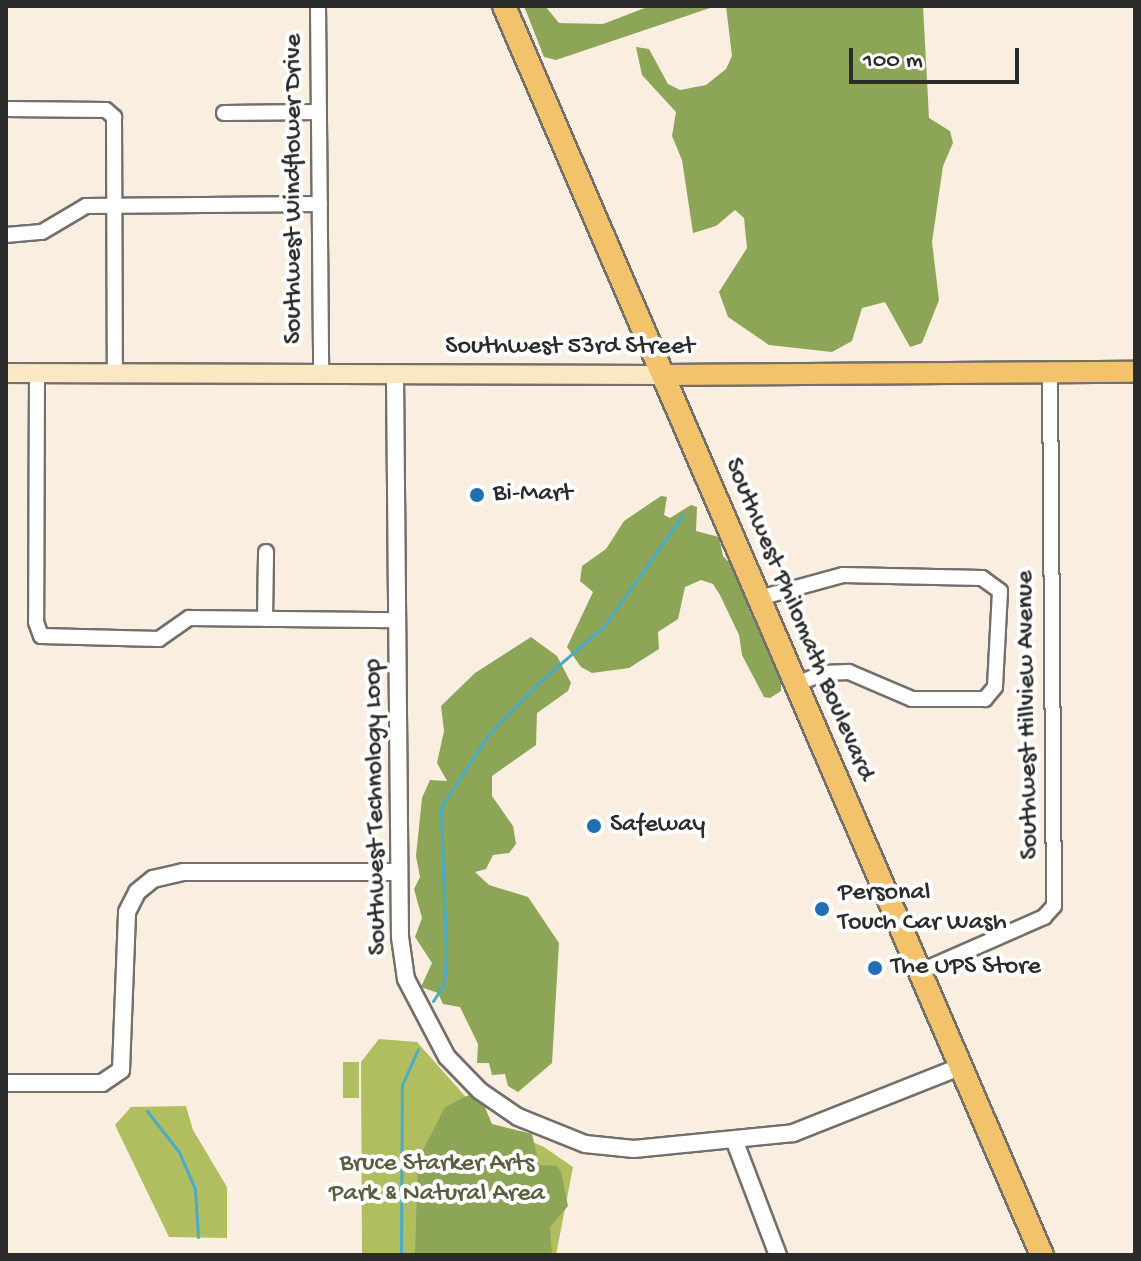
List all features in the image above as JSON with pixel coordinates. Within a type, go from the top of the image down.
[{"type":"highway","name":"Southwest Philomath Boulevard","points":[[504,6],[1042,1255]]},
{"type":"main road","name":"Southwest 53rd Street","points":[[6,373],[663,375],[1135,372]]},
{"type":"street","name":"Southwest Windflower Drive","points":[[318,6],[321,373]]},
{"type":"street","points":[[6,109],[112,113],[115,373]]},
{"type":"street","points":[[224,113],[319,112]]},
{"type":"street","points":[[6,235],[42,232],[86,206],[320,204]]},
{"type":"street","name":"Southwest Hillview Avenue","points":[[919,972],[1044,917],[1054,906],[1050,372]]},
{"type":"street","points":[[37,373],[36,622],[41,636],[159,639],[189,618],[397,620]]},
{"type":"street","name":"Southwest Technology Loop","points":[[395,375],[399,872],[406,979],[447,1057],[480,1091],[518,1117],[585,1144],[634,1149],[735,1142],[823,1124],[960,1067]]},
{"type":"street","points":[[265,619],[266,552]]},
{"type":"street","points":[[759,598],[843,575],[982,578],[1000,591],[995,687],[985,699],[912,699],[849,672],[823,673],[795,685]]},
{"type":"street","points":[[6,1083],[102,1083],[121,1070],[127,912],[137,892],[153,879],[183,872],[399,872]]},
{"type":"street","points":[[735,1142],[778,1255]]},
{"type":"green space","points":[[524,6],[545,6],[559,23],[603,24],[650,6],[716,6],[556,60],[544,57]]},
{"type":"green space","points":[[726,6],[923,6],[929,118],[950,131],[953,143],[943,166],[932,242],[939,300],[922,343],[910,347],[885,302],[862,308],[852,341],[832,352],[769,345],[728,317],[719,292],[747,248],[744,218],[735,210],[716,226],[693,233],[682,160],[672,136],[676,112],[642,75],[636,47],[649,49],[668,84],[680,90],[706,85],[726,69],[732,56]]},
{"type":"green space","points":[[661,496],[667,497],[664,515],[670,518],[691,505],[697,507],[696,531],[719,537],[723,556],[739,573],[750,613],[761,621],[762,639],[781,679],[781,691],[770,698],[764,697],[742,655],[739,635],[720,595],[713,584],[701,580],[685,587],[678,619],[658,632],[659,649],[629,668],[592,673],[581,667],[567,647],[593,592],[580,581],[582,566],[606,549],[624,521]]},
{"type":"green space","points":[[531,637],[557,656],[571,683],[568,691],[537,713],[536,745],[492,776],[492,796],[513,826],[516,844],[509,853],[493,855],[486,869],[475,872],[489,885],[528,897],[559,943],[552,1063],[518,1092],[508,1086],[505,1074],[492,1075],[489,1063],[477,1063],[478,1044],[460,1007],[443,1004],[438,993],[421,987],[432,963],[415,937],[422,918],[414,889],[420,877],[416,856],[422,798],[430,780],[447,781],[437,763],[444,731],[441,706],[475,673]]},
{"type":"green space","name":"Bruce Starker Arts Park & Natural Area","points":[[379,1039],[417,1042],[488,1122],[544,1147],[573,1167],[556,1255],[362,1255],[361,1062]]},
{"type":"green space","points":[[343,1062],[359,1062],[359,1098],[343,1098]]},
{"type":"green space","points":[[469,1095],[484,1105],[492,1124],[532,1134],[539,1165],[557,1166],[561,1172],[568,1206],[550,1227],[552,1255],[415,1255],[418,1160],[445,1107]]},
{"type":"green space","points":[[186,1106],[193,1130],[227,1187],[227,1238],[169,1237],[115,1125],[131,1107]]},
{"type":"waterway","points":[[433,1001],[444,984],[446,953],[441,807],[488,735],[537,684],[605,625],[683,515]]},
{"type":"waterway","points":[[401,1255],[402,1085],[418,1049]]},
{"type":"waterway","points":[[147,1111],[179,1152],[195,1189],[198,1237]]},
{"type":"place","name":"Bi-Mart","points":[[477,495]]},
{"type":"place","name":"Safeway","points":[[594,826]]},
{"type":"place","name":"Personal Touch Car Wash","points":[[822,909]]},
{"type":"place","name":"The UPS Store","points":[[875,968]]}]
